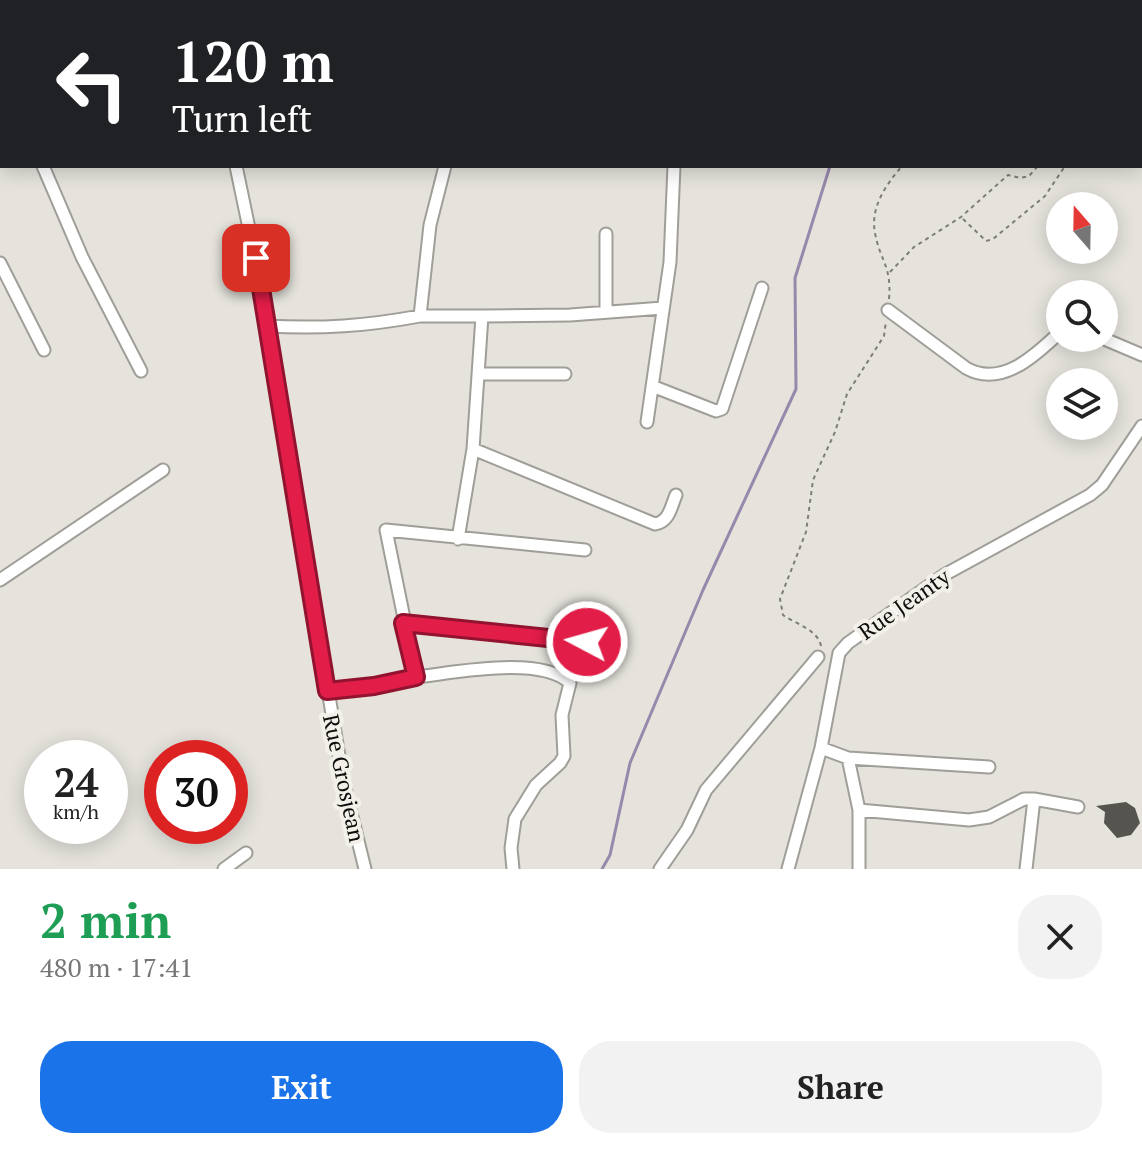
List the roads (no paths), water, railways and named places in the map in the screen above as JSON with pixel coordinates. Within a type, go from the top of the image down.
[{"type":"street","points":[[44,168],[82,257],[141,371]]},
{"type":"street","name":"Rue Grosjean","points":[[236,168],[259,276],[343,780],[365,869]]},
{"type":"street","points":[[420,316],[430,225],[444,168]]},
{"type":"street","points":[[647,422],[670,262],[674,168]]},
{"type":"street","points":[[606,234],[606,312]]},
{"type":"street","points":[[0,263],[44,350]]},
{"type":"street","points":[[652,386],[716,411],[722,409],[762,288]]},
{"type":"street","points":[[266,326],[320,329],[379,324],[420,316],[663,308]]},
{"type":"street","points":[[888,310],[966,368],[987,377],[1034,356],[1046,345]]},
{"type":"street","points":[[458,539],[473,449],[482,316]]},
{"type":"street","points":[[1118,345],[1142,355]]},
{"type":"street","points":[[480,374],[565,374]]},
{"type":"street","name":"Rue Jeanty","points":[[788,869],[821,748],[836,661],[848,643],[944,575],[1090,495],[1102,485],[1142,426]]},
{"type":"street","points":[[473,449],[655,524],[668,517],[676,495]]},
{"type":"street","points":[[0,580],[163,470]]},
{"type":"street","points":[[416,677],[386,530],[585,550]]},
{"type":"street","points":[[403,623],[587,642]]},
{"type":"street","points":[[660,869],[687,830],[706,790],[818,657]]},
{"type":"street","points":[[327,691],[416,677],[520,666],[569,681],[562,715],[564,756],[536,785],[515,819],[511,848],[513,869]]},
{"type":"street","points":[[821,748],[848,758],[989,767]]},
{"type":"street","points":[[848,758],[859,810],[859,869]]},
{"type":"street","points":[[859,810],[969,820],[989,817],[1018,802],[1034,799],[1078,807]]},
{"type":"street","points":[[1026,869],[1034,799]]},
{"type":"street","points":[[224,869],[246,853]]},
{"type":"waterway","points":[[602,869],[610,855],[630,763],[703,590],[796,389],[795,278],[829,168]]}]
